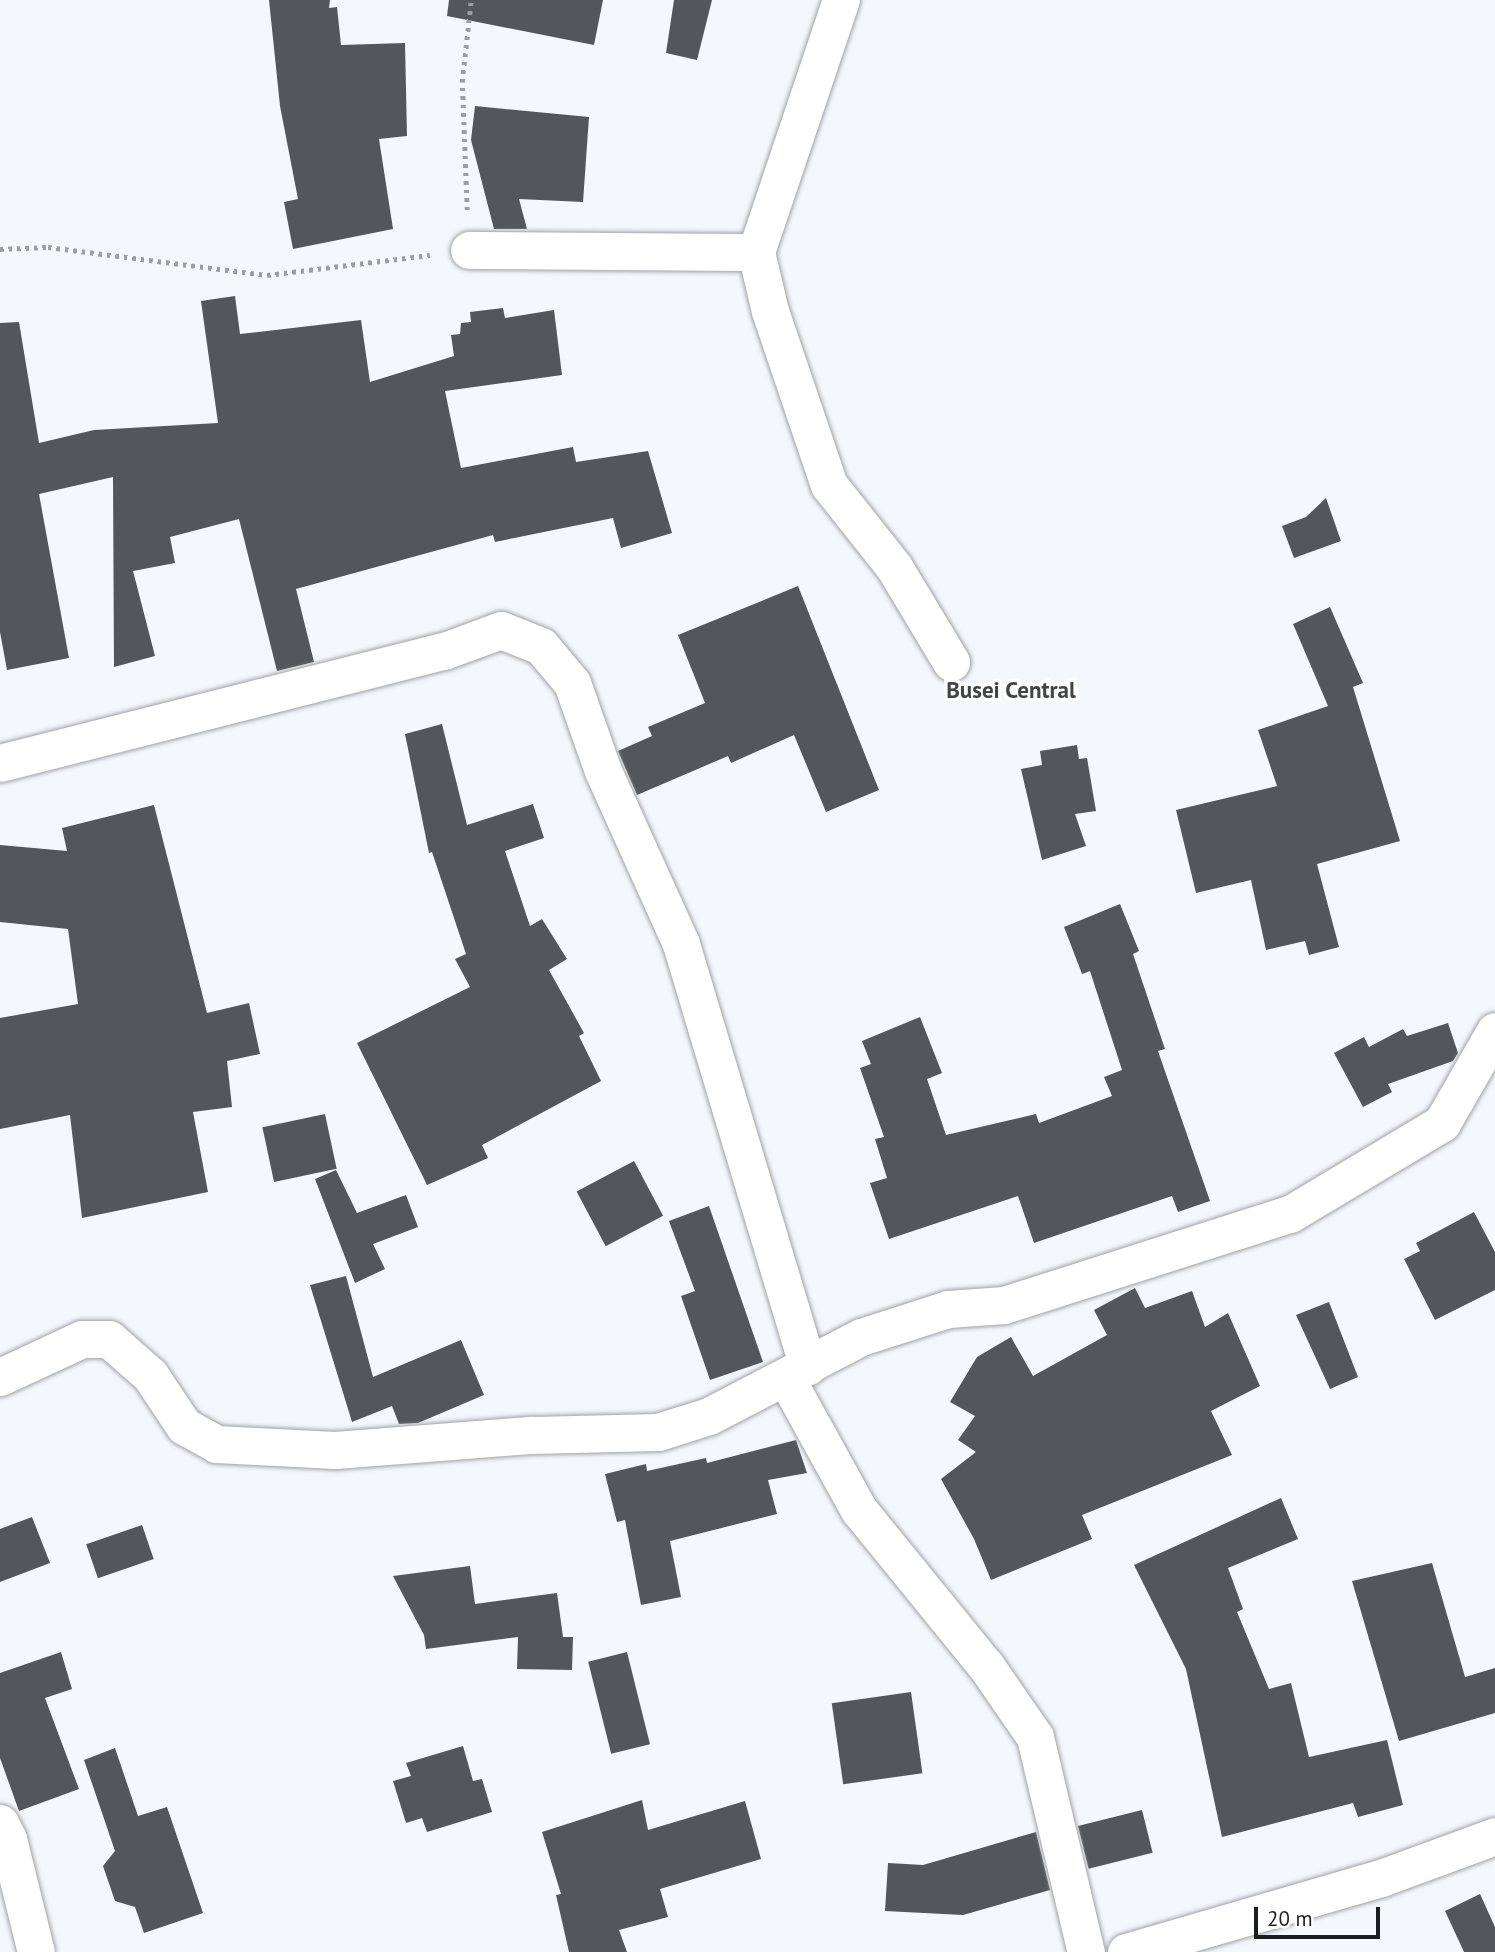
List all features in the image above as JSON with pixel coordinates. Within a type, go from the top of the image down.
[{"type":"street","points":[[841,0],[757,252],[770,311],[829,485],[894,567],[951,662]]},
{"type":"street","points":[[469,250],[757,252]]},
{"type":"street","points":[[0,762],[444,651],[501,630],[541,646],[572,684],[603,771],[681,944],[797,1372],[859,1510],[986,1666],[1035,1737],[1086,1952]]},
{"type":"street","points":[[0,1377],[82,1339],[109,1339],[149,1375],[184,1426],[216,1444],[335,1450],[532,1436],[658,1432],[709,1416],[861,1337],[948,1309],[1004,1305],[1290,1214],[1442,1124],[1495,1031]]},
{"type":"street","points":[[0,1823],[8,1839],[36,1952]]},
{"type":"street","points":[[1126,1952],[1381,1878],[1495,1836]]},
{"type":"path","points":[[0,249],[48,247],[267,275],[469,250],[462,82],[471,0]]},
{"type":"building","points":[[269,0],[330,0],[329,8],[337,7],[341,45],[405,43],[407,136],[379,139],[393,229],[293,249],[284,202],[298,199],[280,106]]},
{"type":"building","points":[[449,0],[603,0],[594,45],[447,16]]},
{"type":"building","points":[[674,0],[712,0],[697,60],[666,53]]},
{"type":"building","points":[[475,106],[589,117],[583,202],[519,199],[527,229],[494,229],[471,140]]},
{"type":"building","points":[[235,296],[240,334],[361,320],[370,382],[454,356],[451,335],[460,334],[461,323],[471,322],[470,312],[503,308],[505,318],[554,310],[562,375],[445,391],[461,468],[573,447],[576,462],[648,451],[672,533],[621,548],[613,518],[495,542],[493,535],[296,589],[314,662],[277,671],[239,519],[170,537],[175,563],[133,571],[155,656],[114,667],[113,477],[39,494],[69,658],[7,670],[0,632],[0,323],[19,322],[39,443],[94,430],[218,423],[201,301]]},
{"type":"building","points":[[1326,498],[1341,541],[1294,558],[1282,526],[1306,517]]},
{"type":"building","points":[[798,586],[879,790],[826,812],[794,735],[731,763],[728,756],[637,795],[618,751],[652,736],[648,727],[705,703],[678,635]]},
{"type":"building","points":[[1330,607],[1363,683],[1353,687],[1400,841],[1317,864],[1339,947],[1309,955],[1305,941],[1266,950],[1251,880],[1196,893],[1176,810],[1277,786],[1258,730],[1328,706],[1293,624]]},
{"type":"building","points":[[442,724],[467,825],[533,804],[544,838],[505,851],[530,926],[542,919],[567,959],[549,970],[584,1033],[579,1036],[601,1081],[482,1145],[488,1158],[427,1185],[357,1043],[470,987],[455,959],[466,954],[432,852],[429,853],[405,734]]},
{"type":"building","points":[[1077,745],[1079,759],[1087,758],[1096,811],[1075,814],[1086,846],[1042,860],[1021,769],[1042,765],[1040,751]]},
{"type":"building","points":[[154,805],[207,1013],[249,1003],[260,1054],[227,1061],[232,1107],[193,1112],[208,1192],[82,1218],[70,1115],[0,1129],[0,1018],[78,1004],[68,929],[0,922],[0,845],[67,851],[62,828]]},
{"type":"building","points":[[1120,904],[1139,951],[1133,954],[1165,1049],[1158,1051],[1210,1201],[1178,1212],[1172,1196],[1034,1243],[1018,1196],[889,1239],[870,1183],[887,1178],[875,1139],[884,1137],[860,1068],[871,1064],[862,1041],[920,1017],[942,1073],[927,1079],[946,1135],[1036,1114],[1039,1123],[1112,1096],[1104,1077],[1122,1070],[1090,971],[1082,974],[1064,927]]},
{"type":"building","points":[[1448,1023],[1458,1053],[1453,1061],[1388,1084],[1392,1092],[1363,1107],[1334,1053],[1364,1037],[1369,1047],[1403,1029],[1407,1036]]},
{"type":"building","points":[[325,1114],[337,1169],[274,1182],[262,1127]]},
{"type":"building","points":[[634,1161],[663,1216],[606,1246],[577,1192]]},
{"type":"building","points":[[336,1170],[357,1213],[406,1195],[418,1227],[373,1244],[385,1269],[355,1283],[315,1179]]},
{"type":"building","points":[[709,1206],[763,1362],[710,1380],[681,1296],[695,1291],[669,1221]]},
{"type":"building","points":[[1474,1212],[1495,1252],[1495,1290],[1435,1320],[1404,1259],[1420,1251],[1416,1243]]},
{"type":"building","points":[[346,1276],[373,1377],[461,1340],[484,1395],[418,1423],[399,1424],[392,1406],[352,1422],[310,1285]]},
{"type":"building","points":[[1135,1288],[1145,1308],[1192,1291],[1205,1327],[1228,1313],[1260,1386],[1211,1411],[1232,1455],[1082,1515],[1092,1539],[991,1580],[974,1539],[941,1479],[976,1452],[958,1440],[975,1416],[950,1402],[977,1357],[1011,1337],[1033,1376],[1107,1335],[1094,1310]]},
{"type":"building","points":[[1329,1302],[1358,1377],[1330,1389],[1296,1315]]},
{"type":"building","points":[[796,1440],[807,1473],[768,1480],[777,1514],[670,1541],[681,1597],[641,1605],[625,1520],[617,1522],[605,1474],[646,1464],[647,1471],[706,1458],[707,1463]]},
{"type":"building","points":[[1281,1498],[1298,1539],[1228,1568],[1243,1609],[1237,1612],[1269,1689],[1291,1683],[1309,1757],[1387,1740],[1403,1805],[1358,1817],[1353,1803],[1222,1837],[1186,1669],[1134,1565]]},
{"type":"building","points":[[32,1517],[50,1563],[0,1582],[0,1529]]},
{"type":"building","points":[[142,1525],[154,1559],[98,1578],[86,1544]]},
{"type":"building","points":[[1432,1563],[1465,1677],[1495,1668],[1495,1713],[1399,1741],[1352,1581]]},
{"type":"building","points":[[470,1566],[475,1604],[557,1593],[563,1637],[573,1637],[572,1670],[517,1669],[518,1637],[426,1649],[424,1635],[393,1576]]},
{"type":"building","points":[[61,1652],[72,1689],[45,1698],[79,1789],[19,1811],[0,1758],[0,1673]]},
{"type":"building","points":[[627,1652],[650,1744],[611,1754],[588,1662]]},
{"type":"building","points":[[911,1692],[922,1773],[843,1784],[832,1703]]},
{"type":"building","points":[[463,1746],[473,1781],[482,1779],[492,1812],[427,1832],[422,1818],[406,1823],[393,1781],[411,1776],[406,1763]]},
{"type":"building","points":[[115,1748],[138,1816],[167,1807],[203,1913],[144,1933],[135,1907],[115,1901],[103,1866],[115,1851],[84,1760]]},
{"type":"building","points":[[642,1800],[648,1830],[745,1801],[761,1859],[660,1889],[668,1917],[619,1930],[627,1952],[569,1952],[556,1895],[561,1894],[542,1832]]},
{"type":"building","points":[[1142,1810],[1153,1853],[1089,1869],[1078,1826]]},
{"type":"building","points":[[1036,1832],[1050,1890],[963,1915],[885,1911],[888,1863],[923,1865]]},
{"type":"building","points":[[1480,1894],[1495,1927],[1495,1952],[1464,1952],[1445,1911]]},
{"type":"district","name":"Busei Central","points":[[1011,690]]}]
